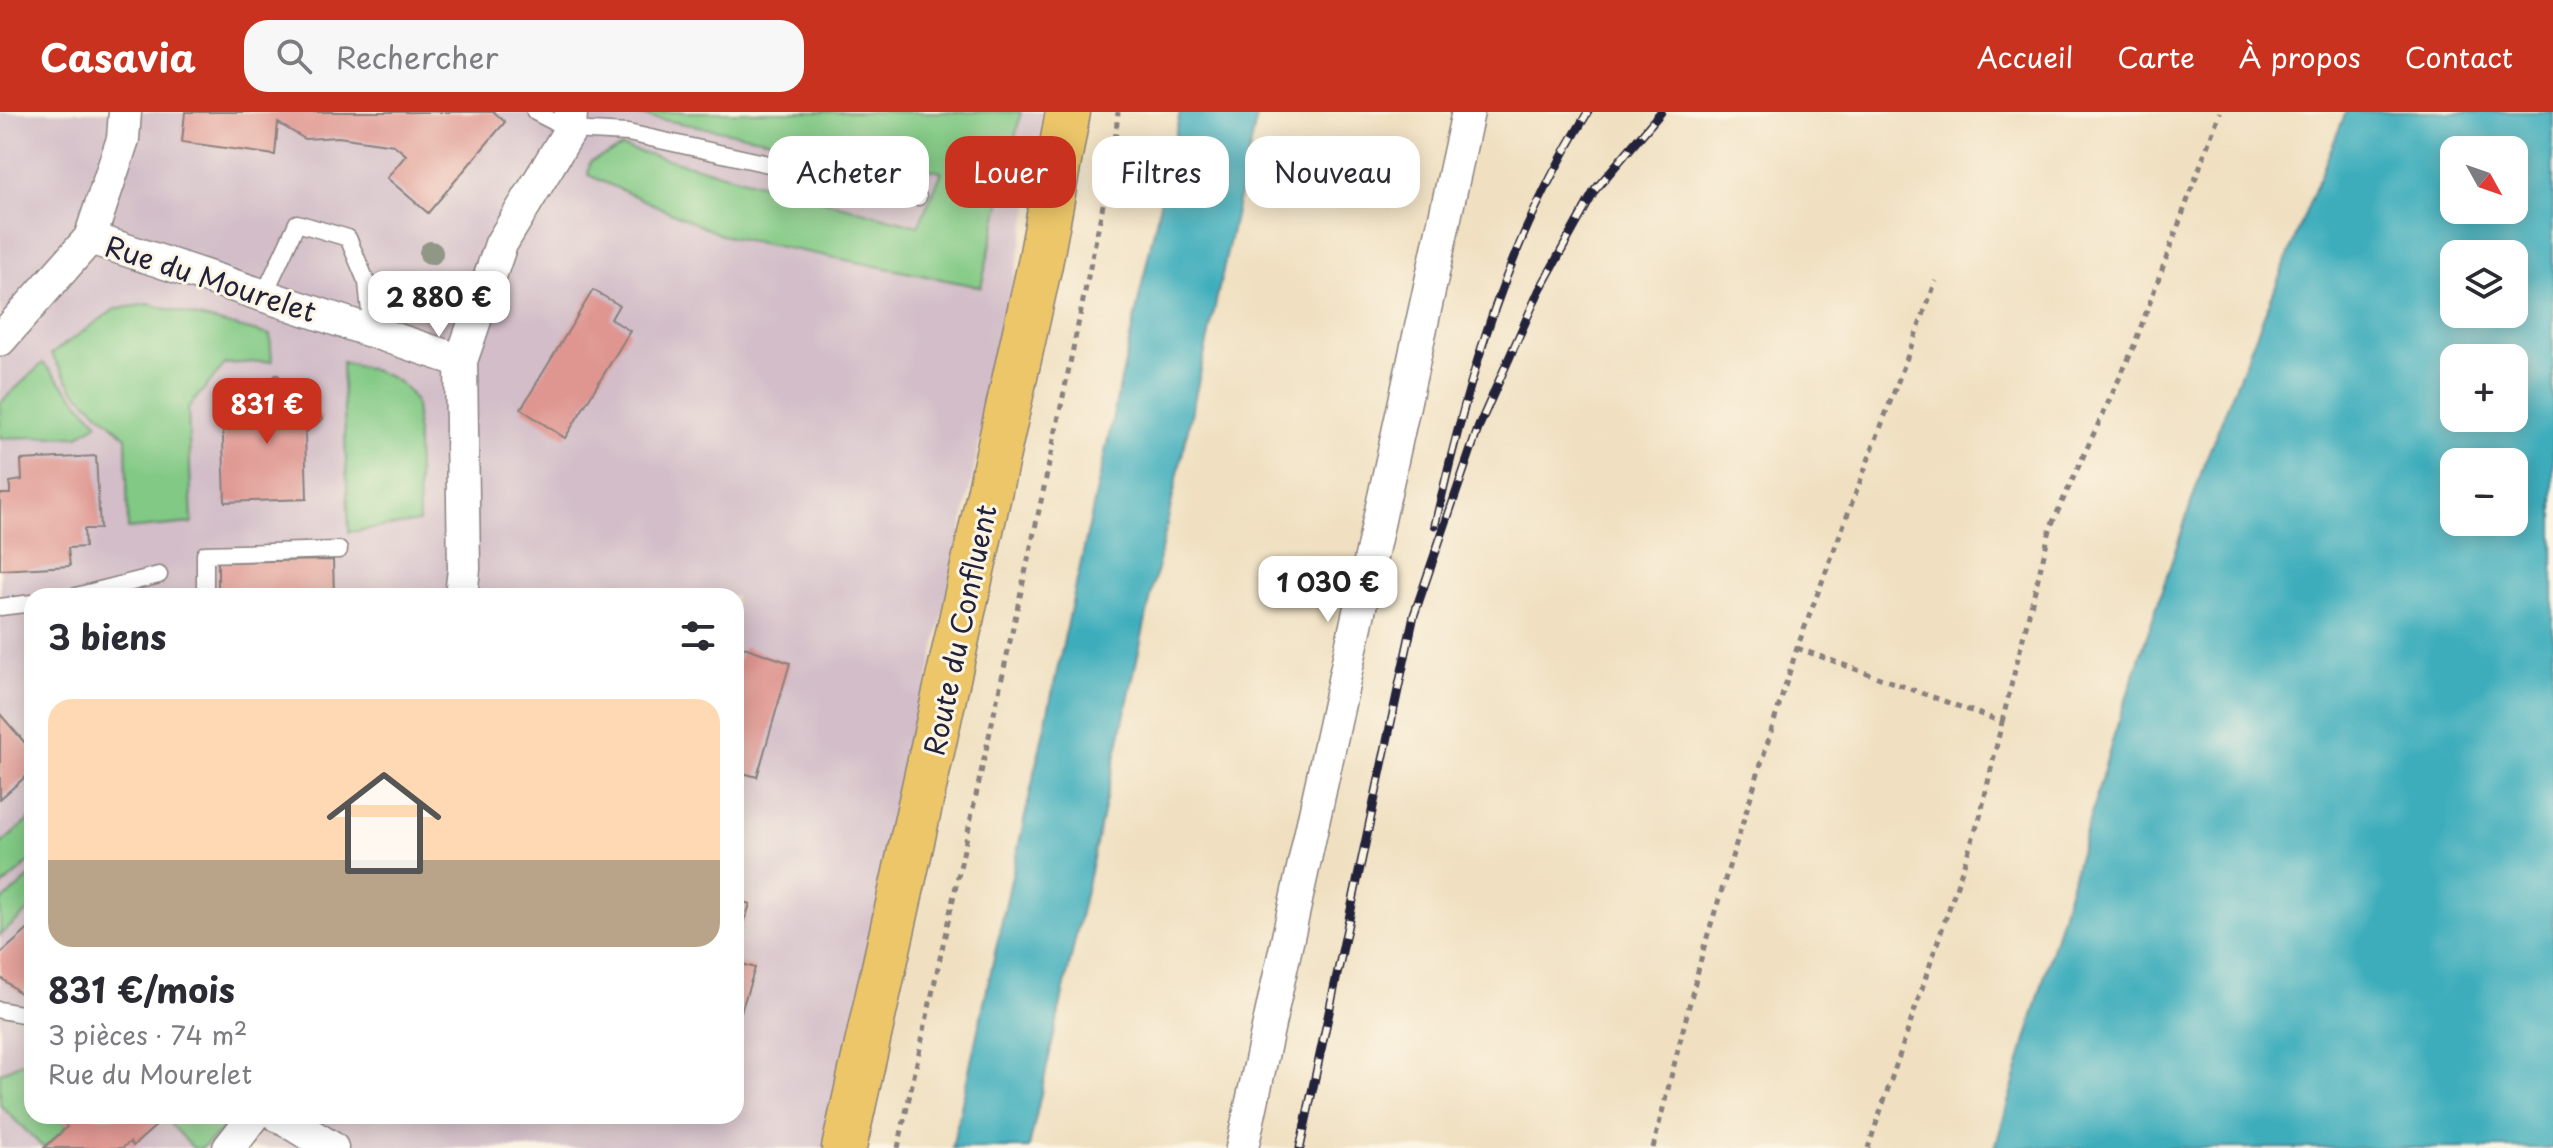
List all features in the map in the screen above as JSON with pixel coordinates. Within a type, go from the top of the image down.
[{"type":"main road","name":"Route du Confluent","points":[[844,1148],[1040,264],[1068,112]]},
{"type":"street","points":[[90,238],[123,139],[125,112]]},
{"type":"street","points":[[1242,1148],[1468,112]]},
{"type":"street","points":[[462,588],[461,361],[501,244],[571,121]]},
{"type":"street","name":"Rue du Mourelet","points":[[0,340],[90,238],[461,361]]},
{"type":"street","points":[[229,1148],[248,1124]]},
{"type":"street","points":[[292,1124],[332,1148]]},
{"type":"lane","points":[[535,112],[768,164]]},
{"type":"lane","points":[[264,295],[297,223],[348,238],[367,283],[372,331]]},
{"type":"lane","points":[[205,588],[205,554],[339,550]]},
{"type":"lane","points":[[108,588],[159,575]]},
{"type":"lane","points":[[0,607],[24,604]]},
{"type":"lane","points":[[0,1010],[24,1014]]},
{"type":"path","points":[[898,1148],[1045,483],[1114,152],[1118,112]]},
{"type":"path","points":[[1868,1148],[1980,817],[2051,526],[2132,351],[2220,112]]},
{"type":"path","points":[[1653,1148],[1704,947],[1797,648],[1936,281]]},
{"type":"path","points":[[1797,648],[2002,722]]},
{"type":"shaded area","points":[[0,112],[1043,112],[1041,136],[945,136],[945,208],[1029,208],[825,1148],[0,1148]]},
{"type":"green space","points":[[621,112],[1021,112],[1016,136],[945,136],[945,208],[999,208],[981,287],[721,235],[588,175],[590,162],[622,147],[768,186],[768,208],[851,208],[918,226],[926,208],[929,208],[942,172],[929,170],[929,136],[768,136],[768,139]]},
{"type":"green space","points":[[148,304],[270,335],[272,361],[225,364],[188,408],[192,523],[128,529],[126,437],[73,389],[51,354],[115,309]]},
{"type":"green space","points":[[342,362],[395,380],[416,404],[419,522],[349,532]]},
{"type":"green space","points":[[43,363],[98,423],[78,436],[0,438],[0,403]]},
{"type":"green space","points":[[24,824],[24,867],[0,888],[0,845]]},
{"type":"green space","points":[[24,882],[24,915],[0,935],[0,903]]},
{"type":"green space","points":[[24,1062],[24,1124],[64,1124],[67,1127],[44,1148],[0,1105],[0,1073]]},
{"type":"green space","points":[[171,1124],[228,1124],[202,1148],[193,1148]]},
{"type":"water","points":[[1180,112],[1258,112],[1253,136],[1245,136],[1245,171],[1029,1148],[952,1148],[1159,208],[1229,208],[1229,136],[1175,136]]},
{"type":"water","points":[[2346,112],[2553,112],[2553,1148],[1995,1148],[2112,741],[2204,464]]},
{"type":"building","points":[[185,112],[494,112],[505,122],[428,213],[387,178],[406,155],[394,145],[338,137],[305,139],[278,123],[275,155],[182,142]]},
{"type":"building","points":[[593,290],[619,305],[611,319],[630,331],[565,438],[521,409]]},
{"type":"building","points":[[277,374],[323,419],[305,433],[307,499],[225,502],[222,409],[242,408]]},
{"type":"building","points":[[96,456],[100,529],[84,529],[85,547],[68,548],[70,566],[0,570],[0,494],[10,494],[10,482],[22,480],[21,460]]},
{"type":"building","points":[[333,560],[334,588],[218,588],[218,562]]},
{"type":"building","points":[[744,647],[790,663],[757,777],[744,773]]},
{"type":"building","points":[[0,714],[24,742],[24,778],[0,799]]},
{"type":"building","points":[[744,902],[750,904],[744,923]]},
{"type":"building","points":[[24,933],[24,991],[21,994],[0,977],[0,954]]},
{"type":"building","points":[[744,965],[755,968],[744,1002]]},
{"type":"building","points":[[64,1124],[158,1124],[133,1146],[130,1142],[122,1148],[44,1148],[67,1127]]},
{"type":"railway","points":[[1435,525],[1462,416],[1494,312],[1534,211],[1588,112]]},
{"type":"railway","points":[[1300,1148],[1414,615],[1479,426],[1539,291],[1595,190],[1661,112]]}]
